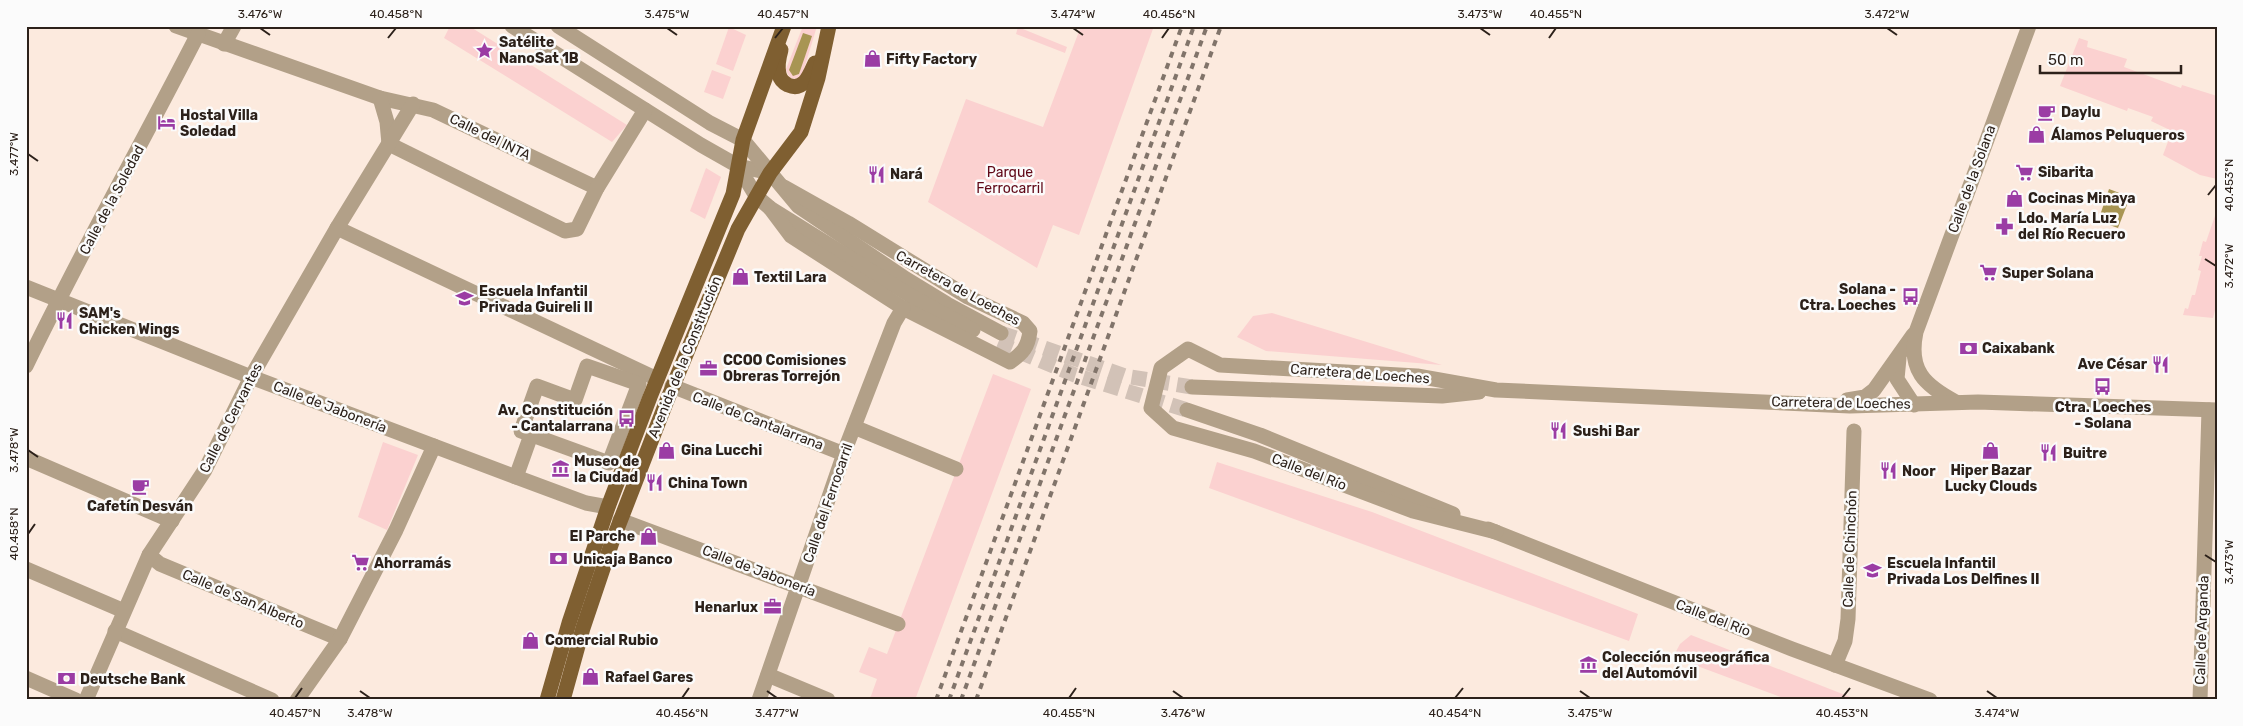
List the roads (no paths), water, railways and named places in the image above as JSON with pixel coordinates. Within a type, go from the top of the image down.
[{"type":"main road","name":"Avenida de la Constitución","points":[[547,700],[569,623],[608,507],[657,379],[733,194],[743,140],[784,26]]},
{"type":"main road","points":[[784,26],[779,74],[782,81],[796,87],[803,84],[809,76],[829,30]]},
{"type":"main road","name":"Avenida de la Constitución","points":[[563,700],[583,628],[620,520],[672,386],[738,228],[770,173],[801,132],[818,78],[829,30]]},
{"type":"street","name":"Calle del INTA","points":[[176,26],[380,98],[433,110],[597,188]]},
{"type":"street","points":[[224,44],[234,26]]},
{"type":"street","points":[[558,26],[710,123],[743,140]]},
{"type":"street","name":"Calle de la Solana","points":[[1916,332],[2029,26]]},
{"type":"street","points":[[521,29],[645,110],[738,166],[770,173]]},
{"type":"street","name":"Calle de la Soledad","points":[[26,366],[198,34]]},
{"type":"street","points":[[380,98],[387,122],[389,144],[565,231],[577,229],[597,188],[645,110]]},
{"type":"street","name":"Calle de Cervantes","points":[[86,700],[149,555],[206,470],[251,377],[337,228],[413,104]]},
{"type":"street","name":"Carretera de Loeches","points":[[738,166],[756,196],[770,208],[911,296],[999,338],[906,279],[798,206],[743,140]]},
{"type":"street","name":"Carretera de Loeches","points":[[770,208],[791,236],[902,308],[1010,362],[1022,354],[1028,346],[1030,331],[1023,323],[968,297],[848,223],[784,187]]},
{"type":"street","name":"Carretera de Loeches","points":[[733,194],[756,196],[798,206]]},
{"type":"street","points":[[337,228],[657,379]]},
{"type":"street","name":"Calle de Jabonería","points":[[26,287],[251,377],[516,478],[586,503],[608,507]]},
{"type":"street","name":"Calle del Ferrocarril","points":[[760,700],[844,454],[894,323],[902,308]]},
{"type":"street","points":[[1819,403],[1865,397],[1874,390],[1916,332]]},
{"type":"street","points":[[1916,332],[1912,348],[1918,372],[1925,382],[1956,402]]},
{"type":"street","name":"Carretera de Loeches","points":[[1156,385],[1161,368],[1188,349],[1220,365],[1417,376],[1496,390],[1875,406],[1956,402],[2213,410]]},
{"type":"street","points":[[1899,357],[1897,380],[1914,404]]},
{"type":"street","points":[[587,366],[639,384],[609,463],[531,434],[521,431],[537,386],[575,400],[587,366]]},
{"type":"street","name":"Calle del Río","points":[[1156,385],[1151,408],[1173,428],[1254,451],[1413,511],[1496,532]]},
{"type":"street","name":"Calle de Cantalarrana","points":[[672,386],[844,454]]},
{"type":"street","name":"Carretera de Loeches","points":[[1192,388],[1442,396],[1496,390]]},
{"type":"street","name":"Calle del Río","points":[[1187,410],[1260,436],[1496,532],[1835,665],[1930,700]]},
{"type":"street","name":"Calle de Arganda","points":[[2200,700],[2213,410]]},
{"type":"street","points":[[854,427],[956,469]]},
{"type":"street","name":"Calle de Chinchón","points":[[1835,665],[1845,641],[1848,619],[1854,431]]},
{"type":"street","points":[[516,478],[531,434]]},
{"type":"street","points":[[297,700],[340,639],[396,530],[434,446]]},
{"type":"street","points":[[26,458],[172,521]]},
{"type":"street","name":"Calle de Jabonería","points":[[620,520],[898,624]]},
{"type":"street","name":"Calle de San Alberto","points":[[149,555],[160,564],[340,639]]},
{"type":"street","points":[[26,569],[124,611]]},
{"type":"street","points":[[115,630],[272,700]]},
{"type":"street","points":[[768,675],[828,700]]},
{"type":"street","points":[[26,678],[76,700]]},
{"type":"tunnel","points":[[1001,333],[1125,376],[1192,387]]},
{"type":"tunnel","points":[[998,343],[1075,375],[1187,410]]},
{"type":"railway","points":[[936,700],[1182,26]]},
{"type":"railway","points":[[949,700],[1194,26]]},
{"type":"railway","points":[[961,700],[1207,26]]},
{"type":"railway","points":[[976,700],[1221,26]]},
{"type":"place","name":"Satélite NanoSat 1B","points":[[485,50]]},
{"type":"place","name":"Fifty Factory","points":[[872,59]]},
{"type":"place","name":"Daylu","points":[[2047,112]]},
{"type":"place","name":"Hostal Villa Soledad","points":[[166,123]]},
{"type":"place","name":"Álamos Peluqueros","points":[[2037,135]]},
{"type":"place","name":"Sibarita","points":[[2024,172]]},
{"type":"place","name":"Nará","points":[[876,174]]},
{"type":"place","name":"Cocinas Minaya","points":[[2014,198]]},
{"type":"place","name":"Ldo. María Luz del Río Recuero","points":[[2004,226]]},
{"type":"place","name":"Super Solana","points":[[1988,273]]},
{"type":"place","name":"Textil Lara","points":[[740,277]]},
{"type":"place","name":"Solana - Ctra. Loeches","points":[[1910,297]]},
{"type":"place","name":"Escuela Infantil Privada Guireli II","points":[[465,299]]},
{"type":"place","name":"SAM's Chicken Wings","points":[[65,321]]},
{"type":"place","name":"Caixabank","points":[[1968,348]]},
{"type":"place","name":"Ave César","points":[[2161,364]]},
{"type":"place","name":"CCOO Comisiones Obreras Torrejón","points":[[709,368]]},
{"type":"place","name":"Ctra. Loeches - Solana","points":[[2103,387]]},
{"type":"place","name":"Av. Constitución - Cantalarrana","points":[[627,418]]},
{"type":"place","name":"Sushi Bar","points":[[1559,431]]},
{"type":"place","name":"Gina Lucchi","points":[[667,450]]},
{"type":"place","name":"Hiper Bazar Lucky Clouds","points":[[1991,450]]},
{"type":"place","name":"Buitre","points":[[2049,453]]},
{"type":"place","name":"Museo de la Ciudad","points":[[560,469]]},
{"type":"place","name":"Noor","points":[[1888,471]]},
{"type":"place","name":"China Town","points":[[654,483]]},
{"type":"place","name":"Cafetín Desván","points":[[140,486]]},
{"type":"place","name":"El Parche","points":[[649,536]]},
{"type":"place","name":"Unicaja Banco","points":[[559,559]]},
{"type":"place","name":"Ahorramás","points":[[360,563]]},
{"type":"place","name":"Escuela Infantil Privada Los Delfines II","points":[[1873,571]]},
{"type":"place","name":"Henarlux","points":[[772,607]]},
{"type":"place","name":"Comercial Rubio","points":[[531,640]]},
{"type":"place","name":"Colección museográfica del Automóvil","points":[[1588,665]]},
{"type":"place","name":"Rafael Gares","points":[[591,677]]},
{"type":"place","name":"Deutsche Bank","points":[[66,679]]},
{"type":"park label","name":"Parque Ferrocarril","points":[[1010,180]]}]
